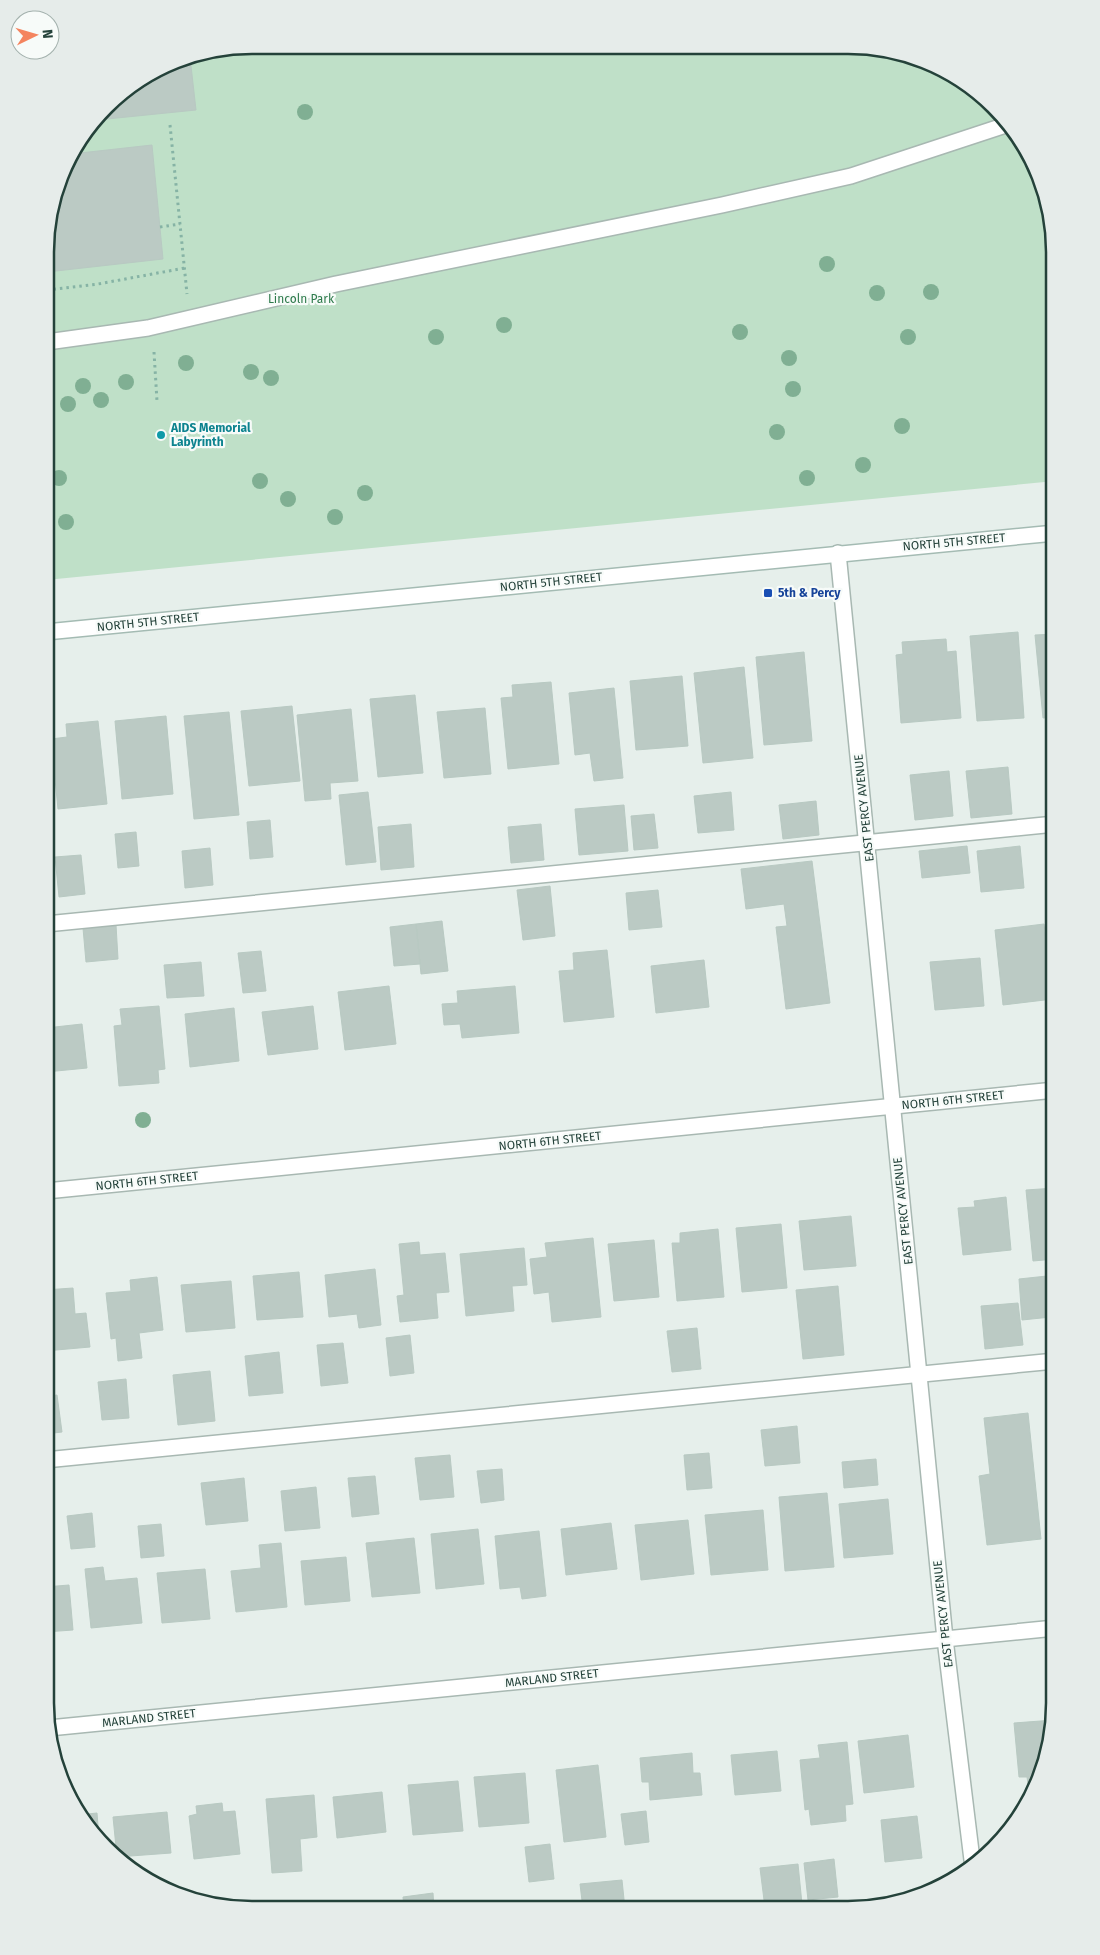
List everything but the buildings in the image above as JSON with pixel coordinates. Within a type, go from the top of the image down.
[{"type":"street","points":[[54,341],[148,328],[336,284],[852,176],[1001,127]]},
{"type":"street","name":"NORTH 5TH STREET","points":[[54,631],[1046,534]]},
{"type":"street","name":"EAST PERCY AVENUE","points":[[838,553],[945,1639],[972,1858]]},
{"type":"street","points":[[54,923],[1046,825]]},
{"type":"street","name":"NORTH 6TH STREET","points":[[54,1190],[1046,1091]]},
{"type":"street","points":[[54,1459],[1046,1362]]},
{"type":"street","name":"MARLAND STREET","points":[[55,1727],[1046,1629]]},
{"type":"path","points":[[170,125],[188,297]]},
{"type":"path","points":[[160,227],[180,224]]},
{"type":"path","points":[[54,289],[98,284],[185,268]]},
{"type":"path","points":[[153,345],[157,401]]},
{"type":"green space","name":"Lincoln Park","points":[[861,54],[874,55],[912,64],[936,74],[958,87],[979,103],[997,121],[1020,153],[1036,188],[1045,226],[1046,239],[1046,482],[54,579],[54,239],[55,226],[64,188],[74,164],[87,142],[103,121],[121,103],[142,87],[164,74],[188,64],[226,55]]},
{"type":"place","name":"AIDS Memorial Labyrinth","points":[[161,435]]},
{"type":"place","name":"5th & Percy","points":[[768,593]]}]
